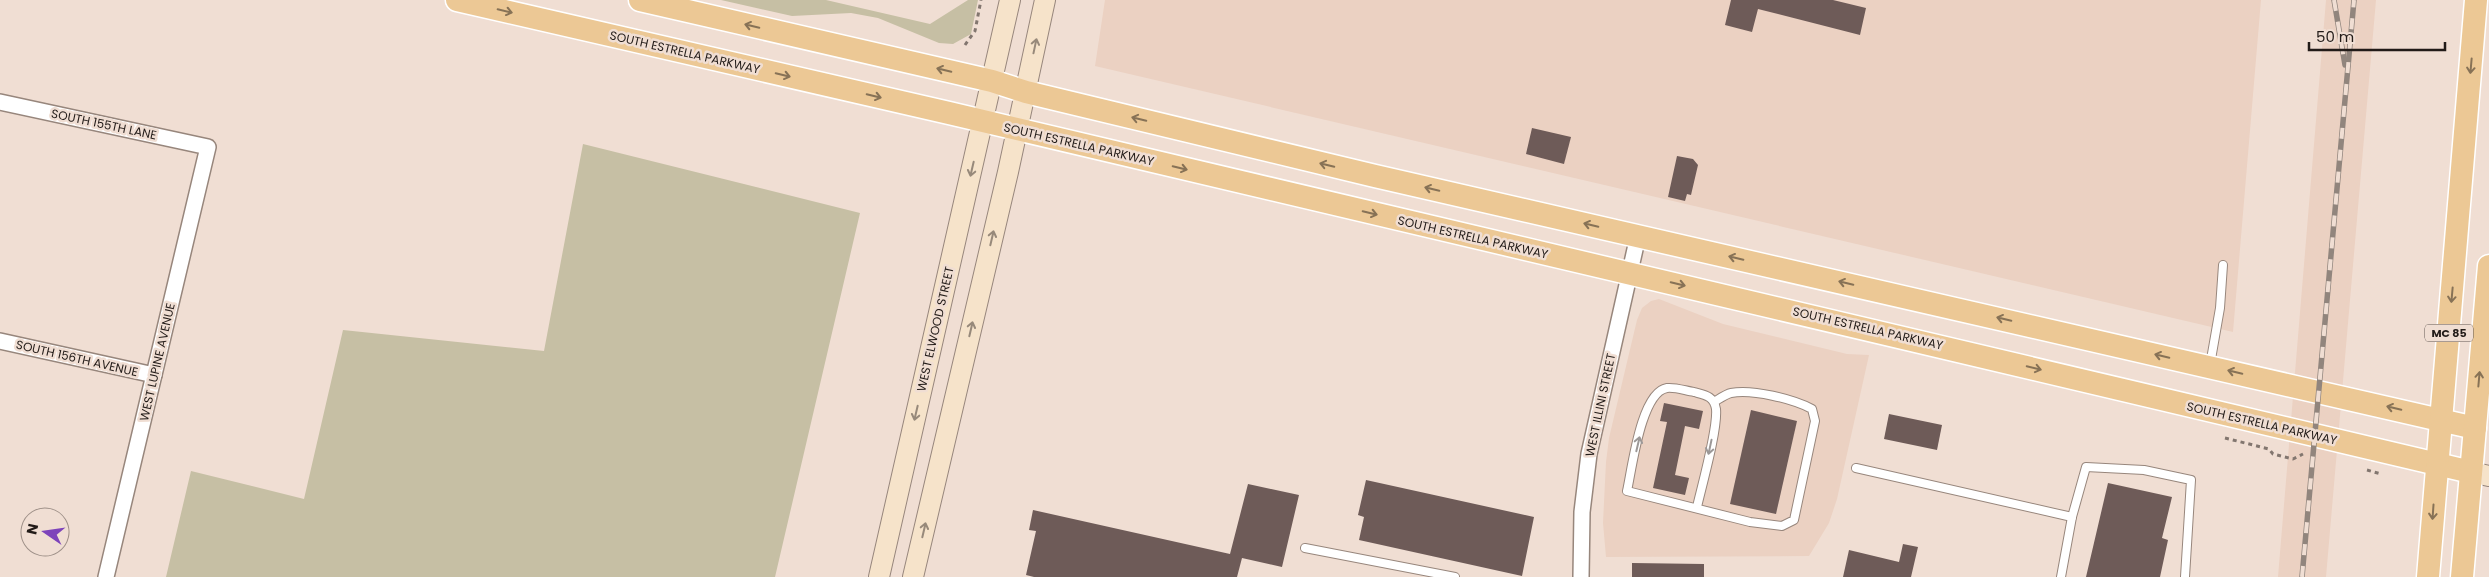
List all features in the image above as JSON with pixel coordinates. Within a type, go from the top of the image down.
[{"type":"main road","name":"SOUTH ESTRELLA PARKWAY","points":[[457,0],[1630,272],[2480,474]]},
{"type":"main road","name":"WEST ELWOOD STREET","points":[[879,577],[1010,0]]},
{"type":"main road","points":[[913,577],[1026,92],[1045,0]]},
{"type":"main road","name":"MC 85","points":[[2428,577],[2476,0]]},
{"type":"main road","points":[[649,1],[992,81],[1026,92],[1375,176],[2482,430]]},
{"type":"main road","name":"MC 85","points":[[2462,577],[2480,474],[2489,266]]},
{"type":"street","name":"SOUTH 155TH LANE","points":[[0,102],[208,147]]},
{"type":"street","name":"WEST LUPINE AVENUE","points":[[106,577],[208,147]]},
{"type":"street","name":"WEST ILLINI STREET","points":[[1581,577],[1582,512],[1589,454],[1638,236]]},
{"type":"street","name":"SOUTH 156TH AVENUE","points":[[0,341],[154,375]]},
{"type":"lane","points":[[2210,367],[2220,308],[2223,265]]},
{"type":"lane","points":[[1697,508],[1716,418],[1714,402],[1708,396],[1667,388],[1653,397],[1645,412],[1627,491],[1750,522],[1782,526],[1794,520],[1815,421],[1812,409],[1800,403],[1752,392],[1730,393],[1714,402]]},
{"type":"lane","points":[[2061,577],[2072,517],[2086,466],[2144,470],[2191,480],[2186,577]]},
{"type":"lane","points":[[1856,468],[2072,517]]},
{"type":"lane","points":[[1305,548],[1455,577]]},
{"type":"path","points":[[965,45],[975,31],[981,0]]},
{"type":"path","points":[[2225,438],[2269,449],[2273,454],[2293,460],[2302,454],[2307,455]]},
{"type":"path","points":[[2364,470],[2381,474]]},
{"type":"shaded area","points":[[721,0],[826,0],[930,24],[968,0],[978,0],[971,34],[953,44],[939,43],[878,18],[851,13],[792,16]]},
{"type":"shaded area","points":[[1105,0],[2261,0],[2233,332],[1095,66]]},
{"type":"shaded area","points":[[2326,0],[2376,0],[2326,577],[2278,577]]},
{"type":"shaded area","points":[[583,144],[860,213],[775,577],[166,577],[191,471],[304,499],[343,330],[544,351]]},
{"type":"shaded area","points":[[1659,299],[1723,324],[1847,354],[1869,355],[1837,499],[1829,523],[1809,556],[1606,557],[1603,523],[1609,438],[1637,320],[1642,308],[1651,301]]},
{"type":"building","points":[[1731,0],[1833,0],[1866,8],[1860,35],[1758,9],[1752,32],[1725,25]]},
{"type":"building","points":[[1532,128],[1571,137],[1564,164],[1526,154]]},
{"type":"building","points":[[1677,156],[1693,159],[1698,165],[1691,195],[1687,194],[1685,201],[1668,197]]},
{"type":"building","points":[[1664,403],[1703,411],[1699,429],[1685,426],[1675,475],[1689,478],[1685,495],[1653,488],[1667,422],[1660,421]]},
{"type":"building","points":[[1751,410],[1797,421],[1776,514],[1730,504]]},
{"type":"building","points":[[1889,414],[1942,425],[1937,450],[1884,439]]},
{"type":"building","points":[[1366,480],[1534,517],[1522,576],[1359,540],[1364,517],[1358,515]]},
{"type":"building","points":[[2108,483],[2172,497],[2162,538],[2168,540],[2160,577],[2086,577]]},
{"type":"building","points":[[1248,484],[1299,495],[1282,567],[1242,558],[1237,577],[1034,577],[1026,575],[1036,531],[1029,530],[1033,510],[1230,554]]},
{"type":"building","points":[[1903,544],[1918,547],[1911,577],[1843,577],[1849,550],[1899,562]]},
{"type":"building","points":[[1632,563],[1704,564],[1704,577],[1632,577]]},
{"type":"railway","points":[[2334,0],[2345,65]]},
{"type":"railway","points":[[2302,577],[2354,0]]}]
